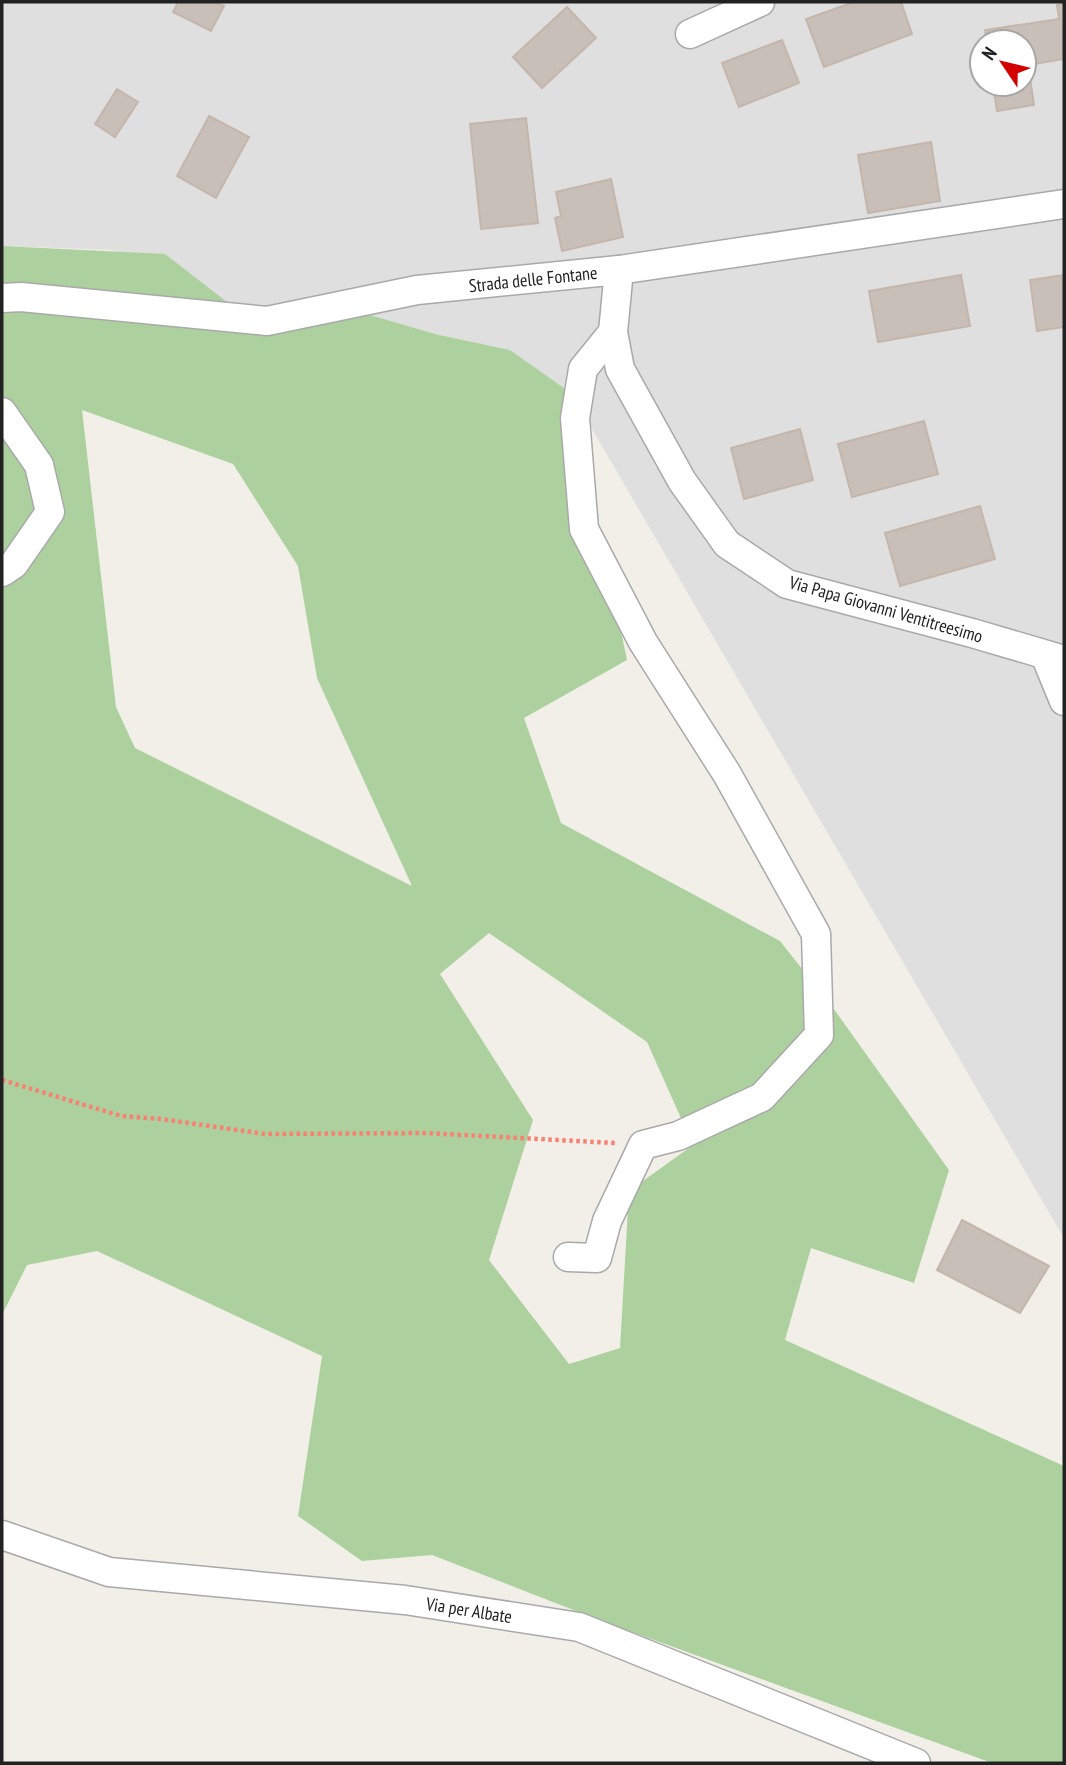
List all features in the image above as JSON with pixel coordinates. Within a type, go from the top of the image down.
[{"type":"street","points":[[690,34],[761,2]]},
{"type":"street","name":"Strada delle Fontane","points":[[2,298],[21,297],[267,321],[417,290],[619,270],[1064,204]]},
{"type":"street","name":"Via Papa Giovanni Ventitreesimo","points":[[619,270],[613,331],[620,369],[682,481],[727,544],[787,584],[1055,657]]},
{"type":"street","points":[[568,1257],[597,1258],[607,1221],[643,1144],[678,1136],[762,1097],[818,1035],[816,934],[727,774],[643,642],[584,529],[575,418],[583,369],[613,331]]},
{"type":"street","points":[[2,412],[39,465],[50,512],[14,564],[2,572]]},
{"type":"street","points":[[1055,657],[1064,701]]},
{"type":"street","name":"Via per Albate","points":[[2,1535],[108,1572],[405,1600],[579,1627],[916,1763]]},
{"type":"path","points":[[2,1080],[121,1116],[265,1134],[425,1133],[643,1144]]},
{"type":"shaded area","points":[[2,2],[1064,2],[1064,1238],[571,393],[510,350],[435,334],[249,319],[113,250],[2,246]]},
{"type":"green space","points":[[2,246],[165,254],[249,319],[339,306],[435,334],[510,350],[571,393],[627,660],[524,718],[561,823],[780,941],[836,1012],[949,1170],[914,1283],[811,1248],[785,1340],[1064,1466],[1064,1763],[992,1763],[599,1620],[432,1555],[362,1561],[298,1516],[322,1356],[97,1251],[27,1265],[2,1315]],"holes":[[[82,410],[233,464],[298,566],[317,678],[412,886],[135,748],[116,707]],[[489,933],[647,1042],[693,1145],[629,1191],[620,1348],[569,1364],[489,1260],[533,1120],[440,974]]]},
{"type":"building","points":[[178,2],[215,2],[224,6],[211,31],[173,12]]},
{"type":"building","points":[[854,2],[901,2],[912,34],[824,67],[806,19]]},
{"type":"building","points":[[1064,4],[1064,59],[1038,63],[1038,28],[998,28],[1059,19],[1057,5]]},
{"type":"building","points":[[567,7],[596,38],[542,88],[513,57]]},
{"type":"building","points":[[782,40],[799,83],[739,107],[722,63]]},
{"type":"building","points":[[117,89],[138,102],[115,137],[95,124]]},
{"type":"building","points":[[995,98],[1033,98],[1034,105],[997,111]]},
{"type":"building","points":[[209,116],[249,137],[216,198],[177,176]]},
{"type":"building","points":[[526,118],[538,223],[481,229],[470,124]]},
{"type":"building","points":[[931,142],[940,201],[868,213],[858,155]]},
{"type":"building","points":[[611,179],[623,237],[562,251],[555,218],[561,216],[556,192]]},
{"type":"building","points":[[961,275],[970,326],[878,342],[869,291]]},
{"type":"building","points":[[1064,275],[1064,327],[1037,331],[1030,280]]},
{"type":"building","points":[[924,421],[938,474],[852,497],[838,444]]},
{"type":"building","points":[[800,429],[813,480],[744,499],[731,448]]},
{"type":"building","points":[[980,506],[995,559],[900,586],[885,533]]},
{"type":"building","points":[[962,1220],[1049,1266],[1020,1313],[937,1270]]}]
